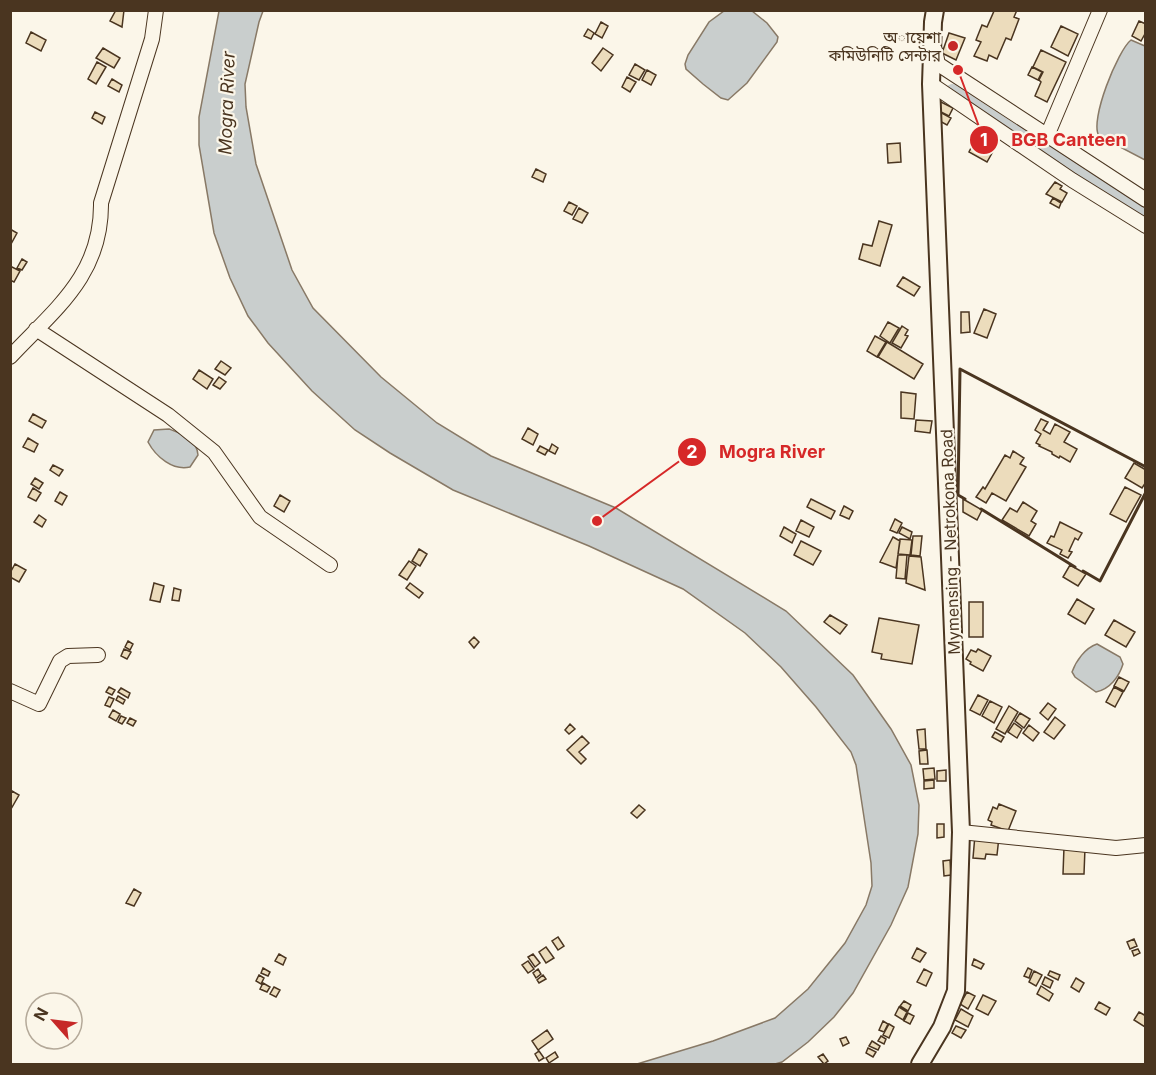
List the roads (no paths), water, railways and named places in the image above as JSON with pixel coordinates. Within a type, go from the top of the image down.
[{"type":"main road","name":"Mymensing - Netrokona Road","points":[[920,1065],[942,1027],[957,992],[962,832],[932,84],[935,10]]},
{"type":"street","points":[[10,357],[76,286],[95,252],[101,203],[152,39],[156,10]]},
{"type":"street","points":[[943,10],[934,46],[938,64],[1146,200]]},
{"type":"street","points":[[1047,136],[1100,10]]},
{"type":"street","points":[[932,84],[1072,180],[1146,226]]},
{"type":"street","points":[[36,329],[168,414],[214,452],[260,517],[330,565]]},
{"type":"street","points":[[10,691],[39,704],[60,661],[68,656],[98,655]]},
{"type":"street","points":[[962,832],[1116,848],[1146,845]]},
{"type":"water","points":[[219,11],[263,11],[245,84],[246,107],[256,164],[292,270],[313,308],[381,377],[437,423],[491,456],[616,508],[786,611],[853,675],[891,729],[911,765],[919,805],[918,834],[908,887],[891,925],[853,993],[834,1017],[808,1042],[782,1062],[775,1064],[637,1064],[713,1041],[775,1018],[808,989],[845,943],[866,905],[872,886],[871,863],[856,765],[851,752],[781,667],[745,633],[683,589],[589,546],[453,490],[390,453],[355,430],[312,391],[268,343],[248,316],[230,278],[214,233],[199,145],[199,117]]},
{"type":"water","points":[[724,11],[752,11],[767,23],[778,37],[777,42],[747,83],[728,100],[721,98],[703,84],[686,69],[685,64],[688,55],[709,22]]},
{"type":"water","points":[[1131,40],[1145,46],[1145,160],[1099,136],[1097,128],[1106,86],[1119,57]]},
{"type":"water","points":[[169,429],[188,438],[195,445],[198,455],[190,467],[171,465],[156,453],[148,442],[154,430]]},
{"type":"water","points":[[1097,644],[1120,657],[1123,664],[1113,682],[1096,692],[1075,677],[1072,672],[1081,655]]},
{"type":"waterway","points":[[952,90],[1146,215]]},
{"type":"place","name":"অায়েশা কমিউনিটি সেন্টার","points":[[953,46]]},
{"type":"place","name":"BGB Canteen","points":[[958,70]]},
{"type":"place","name":"Mogra River","points":[[597,521]]}]
